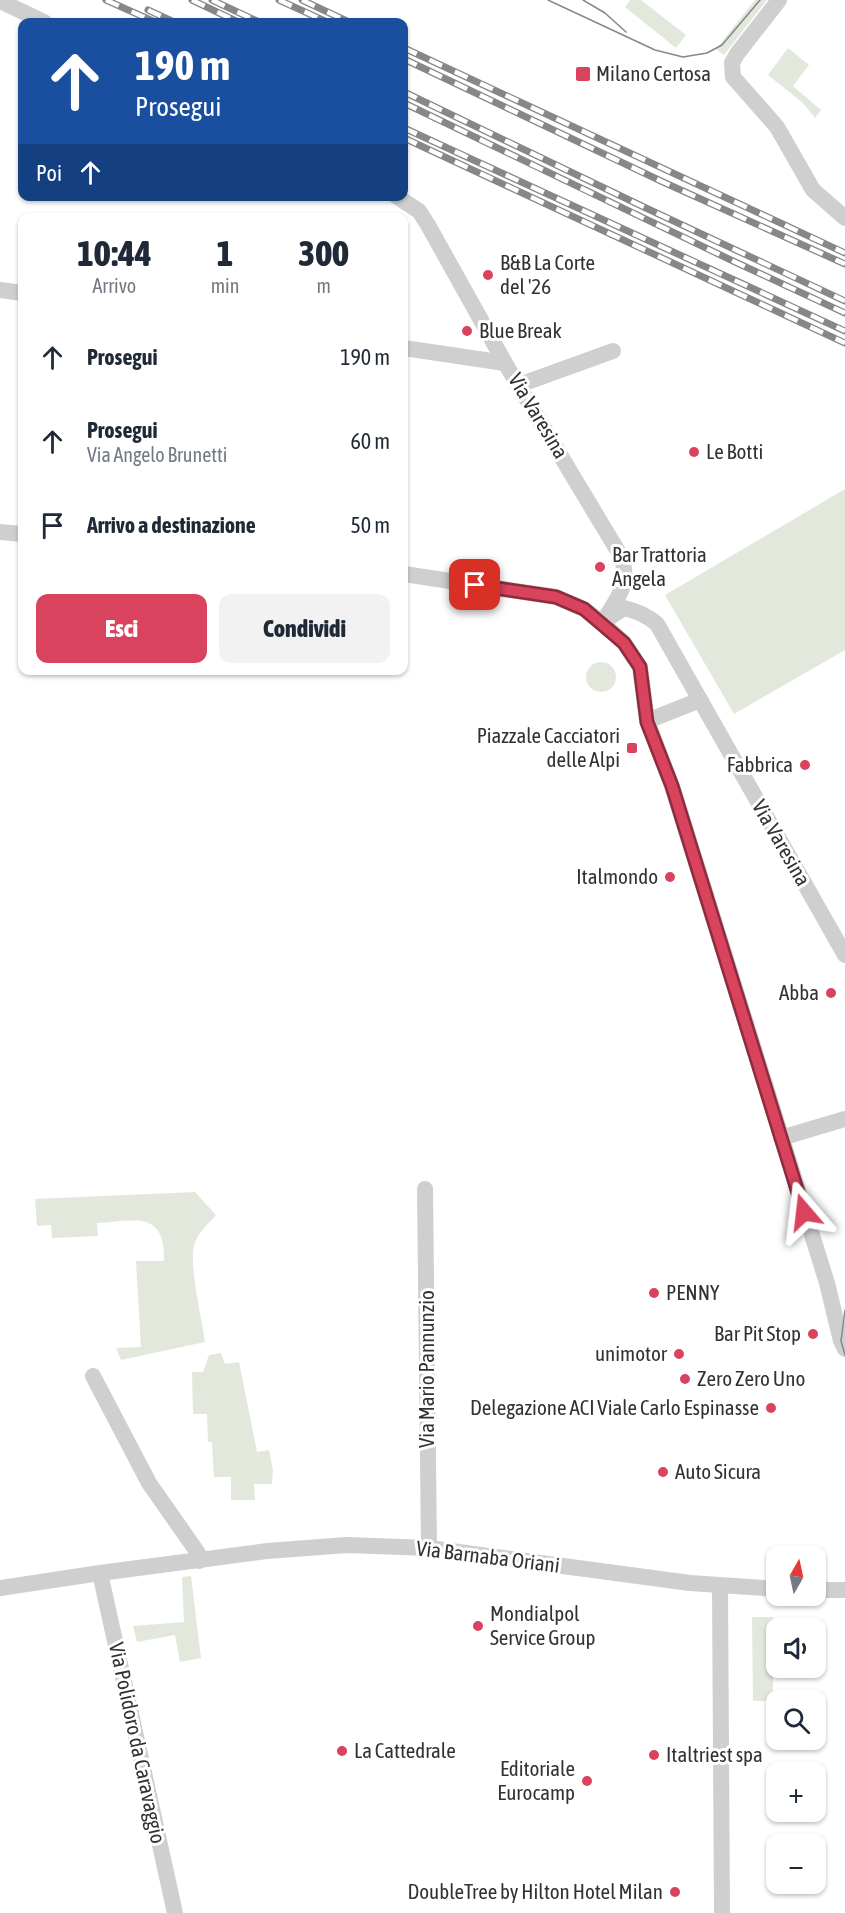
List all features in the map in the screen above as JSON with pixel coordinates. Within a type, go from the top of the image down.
[{"type":"street","points":[[779,0],[737,54],[732,63],[733,77],[777,127],[813,190],[845,218]]},
{"type":"street","points":[[0,1],[36,18]]},
{"type":"street","name":"Via Varesina","points":[[404,201],[419,211],[622,558],[626,571],[624,586],[618,600],[602,623]]},
{"type":"street","points":[[0,290],[18,292]]},
{"type":"street","points":[[408,349],[506,363]]},
{"type":"street","points":[[519,385],[613,351]]},
{"type":"street","points":[[0,532],[18,534]]},
{"type":"street","points":[[408,575],[556,597],[584,609],[602,623],[624,643],[640,667],[647,722],[661,756],[844,1342]]},
{"type":"street","points":[[602,623],[624,608],[651,618],[657,624],[700,700],[647,722]]},
{"type":"street","name":"Via Varesina","points":[[700,700],[845,955]]},
{"type":"street","points":[[781,1138],[845,1119]]},
{"type":"street","name":"Via Mario Pannunzio","points":[[425,1189],[429,1548]]},
{"type":"street","points":[[93,1376],[149,1483],[198,1553],[199,1561]]},
{"type":"street","name":"Via Barnaba Oriani","points":[[0,1588],[100,1573],[327,1545],[429,1548],[720,1586],[766,1588]]},
{"type":"street","name":"Via Polidoro da Caravaggio","points":[[100,1573],[175,1913]]},
{"type":"street","points":[[720,1586],[722,1913]]},
{"type":"street","points":[[826,1590],[845,1590]]},
{"type":"shaded area","points":[[630,0],[641,0],[686,35],[676,48],[625,7]]},
{"type":"shaded area","points":[[755,0],[767,0],[724,55],[716,49]]},
{"type":"shaded area","points":[[788,48],[809,65],[793,86],[821,110],[815,118],[803,103],[768,75]]},
{"type":"shaded area","points":[[845,489],[845,650],[734,714],[665,595]]},
{"type":"shaded area","points":[[601,662],[607,663],[615,671],[615,683],[607,691],[601,692],[595,691],[587,683],[586,677],[587,671],[595,663]]},
{"type":"shaded area","points":[[195,1192],[216,1215],[198,1237],[193,1254],[194,1279],[205,1342],[121,1360],[116,1348],[141,1347],[136,1261],[164,1261],[163,1244],[159,1233],[153,1226],[135,1220],[97,1223],[98,1236],[52,1238],[51,1225],[37,1226],[35,1199]]},
{"type":"shaded area","points":[[221,1353],[225,1364],[239,1362],[257,1452],[269,1450],[273,1470],[272,1484],[254,1484],[255,1500],[231,1500],[231,1477],[214,1477],[212,1442],[208,1442],[207,1414],[193,1414],[192,1372],[203,1372],[209,1355]]},
{"type":"shaded area","points":[[191,1576],[201,1658],[180,1662],[175,1635],[137,1642],[133,1626],[184,1622],[182,1577]]},
{"type":"shaded area","points":[[752,1617],[773,1617],[766,1618],[766,1678],[773,1678],[773,1690],[766,1690],[766,1701],[753,1701]]},
{"type":"tram line","points":[[548,0],[655,50],[683,57],[707,53],[722,45],[760,0]]},
{"type":"tram line","points":[[583,0],[605,13],[626,32]]},
{"type":"tram line","points":[[845,1310],[841,1341],[845,1355]]},
{"type":"railway","points":[[106,0],[146,18]]},
{"type":"railway","points":[[192,0],[230,18]]},
{"type":"railway","points":[[212,0],[250,18]]},
{"type":"railway","points":[[279,0],[318,18]]},
{"type":"railway","points":[[302,0],[340,18]]},
{"type":"railway","points":[[148,10],[165,18]]},
{"type":"railway","points":[[408,50],[845,253]]},
{"type":"railway","points":[[408,61],[663,182],[845,264]]},
{"type":"railway","points":[[408,94],[845,301]]},
{"type":"railway","points":[[408,105],[845,313]]},
{"type":"railway","points":[[408,130],[845,331]]},
{"type":"railway","points":[[408,140],[845,343]]},
{"type":"place","name":"Milano Certosa","points":[[583,74]]},
{"type":"place","name":"B&B La Corte del '26","points":[[488,275]]},
{"type":"place","name":"Blue Break","points":[[467,331]]},
{"type":"place","name":"Le Botti","points":[[694,452]]},
{"type":"place","name":"Bar Trattoria Angela","points":[[600,567]]},
{"type":"place","name":"Piazzale Cacciatori delle Alpi","points":[[632,748]]},
{"type":"place","name":"Fabbrica","points":[[805,765]]},
{"type":"place","name":"Italmondo","points":[[670,877]]},
{"type":"place","name":"Abba","points":[[831,993]]},
{"type":"place","name":"PENNY","points":[[654,1293]]},
{"type":"place","name":"Bar Pit Stop","points":[[813,1334]]},
{"type":"place","name":"unimotor","points":[[679,1354]]},
{"type":"place","name":"Zero Zero Uno","points":[[685,1379]]},
{"type":"place","name":"Delegazione ACI Viale Carlo Espinasse","points":[[771,1408]]},
{"type":"place","name":"Auto Sicura","points":[[663,1472]]},
{"type":"place","name":"Mondialpol Service Group","points":[[478,1626]]},
{"type":"place","name":"La Cattedrale","points":[[342,1751]]},
{"type":"place","name":"Italtriest spa","points":[[654,1755]]},
{"type":"place","name":"Editoriale Eurocamp","points":[[587,1781]]},
{"type":"place","name":"DoubleTree by Hilton Hotel Milan","points":[[675,1892]]},
{"type":"route","points":[[475,585],[556,597],[584,609],[624,643],[640,667],[647,722],[672,786],[804,1212]]}]
